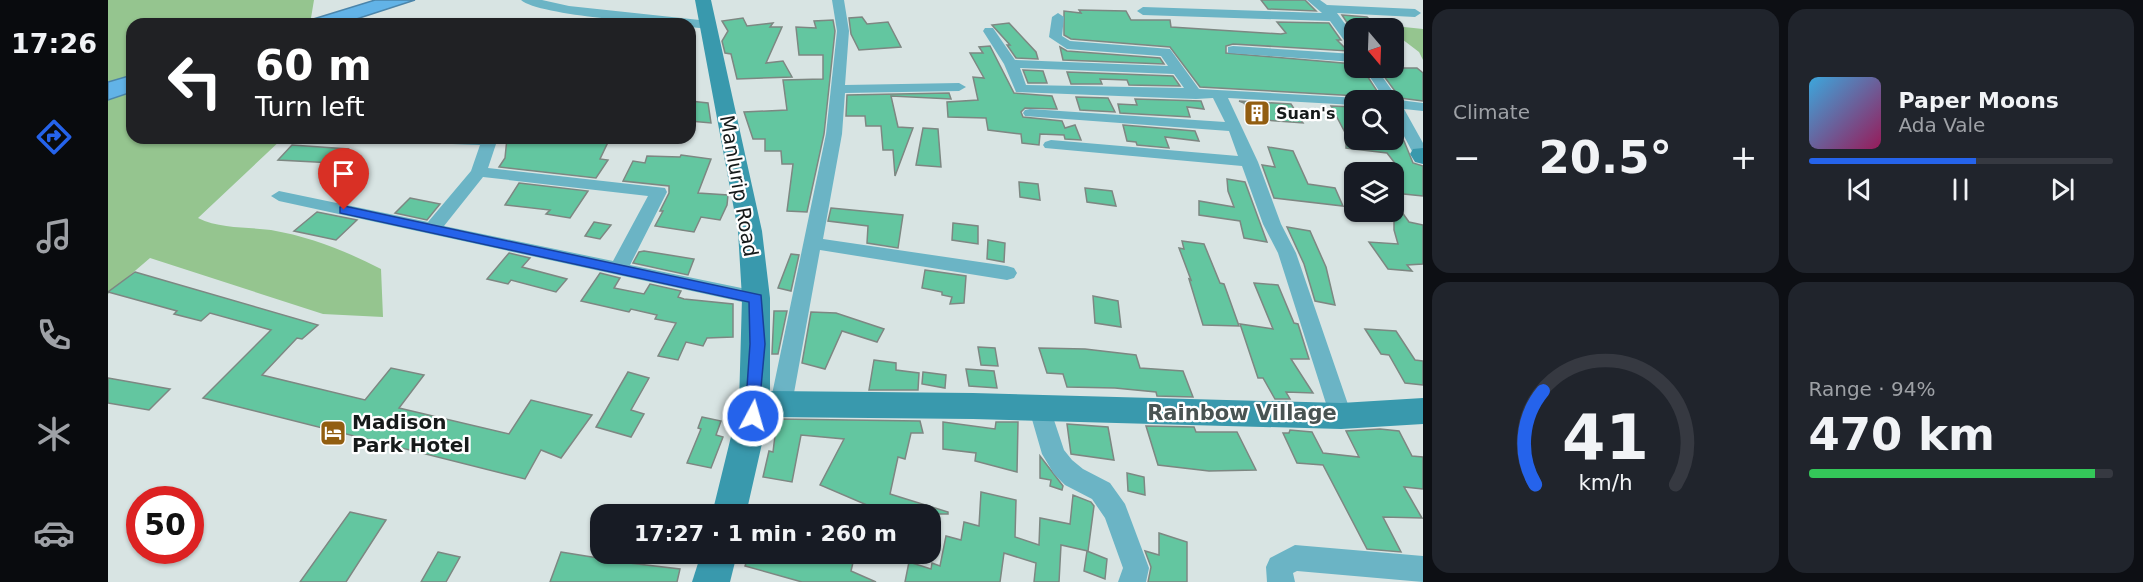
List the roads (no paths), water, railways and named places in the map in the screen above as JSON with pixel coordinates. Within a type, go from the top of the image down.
[{"type":"main road","name":"Manlurip Road","points":[[703,0],[750,231],[768,404],[733,504]]},
{"type":"main road","points":[[768,404],[1341,416],[1423,411]]},
{"type":"main road","points":[[711,582],[716,564]]},
{"type":"street","points":[[527,0],[569,10],[644,18]]},
{"type":"street","points":[[768,404],[812,243],[832,150],[843,31],[838,0]]},
{"type":"street","points":[[1313,0],[1330,13],[1344,31]]},
{"type":"street","points":[[1143,11],[1415,13]]},
{"type":"street","points":[[1058,17],[1055,37],[1059,42],[1067,45],[1161,50],[1179,70],[1196,95]]},
{"type":"street","points":[[696,24],[709,25]]},
{"type":"street","points":[[989,31],[1011,64],[1021,89],[1344,101]]},
{"type":"street","points":[[1298,41],[1309,55]]},
{"type":"street","points":[[1233,50],[1344,57]]},
{"type":"street","points":[[1011,64],[1179,70]]},
{"type":"street","points":[[839,89],[959,87]]},
{"type":"street","points":[[1219,95],[1250,162],[1272,224],[1287,253],[1341,416]]},
{"type":"street","points":[[1404,104],[1423,107]]},
{"type":"street","points":[[1030,113],[1235,127]]},
{"type":"street","points":[[1404,123],[1422,155]]},
{"type":"street","points":[[432,229],[479,172],[489,144]]},
{"type":"street","points":[[1052,145],[1250,162]]},
{"type":"street","points":[[479,172],[659,192],[619,268]]},
{"type":"street","points":[[279,196],[756,298]]},
{"type":"street","points":[[812,243],[1007,273]]},
{"type":"street","points":[[1040,409],[1054,454],[1063,467],[1074,477],[1101,491],[1116,512],[1136,568],[1132,582]]},
{"type":"street","points":[[1281,582],[1280,567],[1294,558],[1423,569]]},
{"type":"water","points":[[375,0],[415,0],[360,18],[316,18]]},
{"type":"water","points":[[126,77],[126,94],[108,100],[108,82]]},
{"type":"place","name":"Suan's","points":[[1257,113]]},
{"type":"place","name":"Madison Park Hotel","points":[[333,433]]},
{"type":"district","name":"Rainbow Village","points":[[1242,413]]}]
